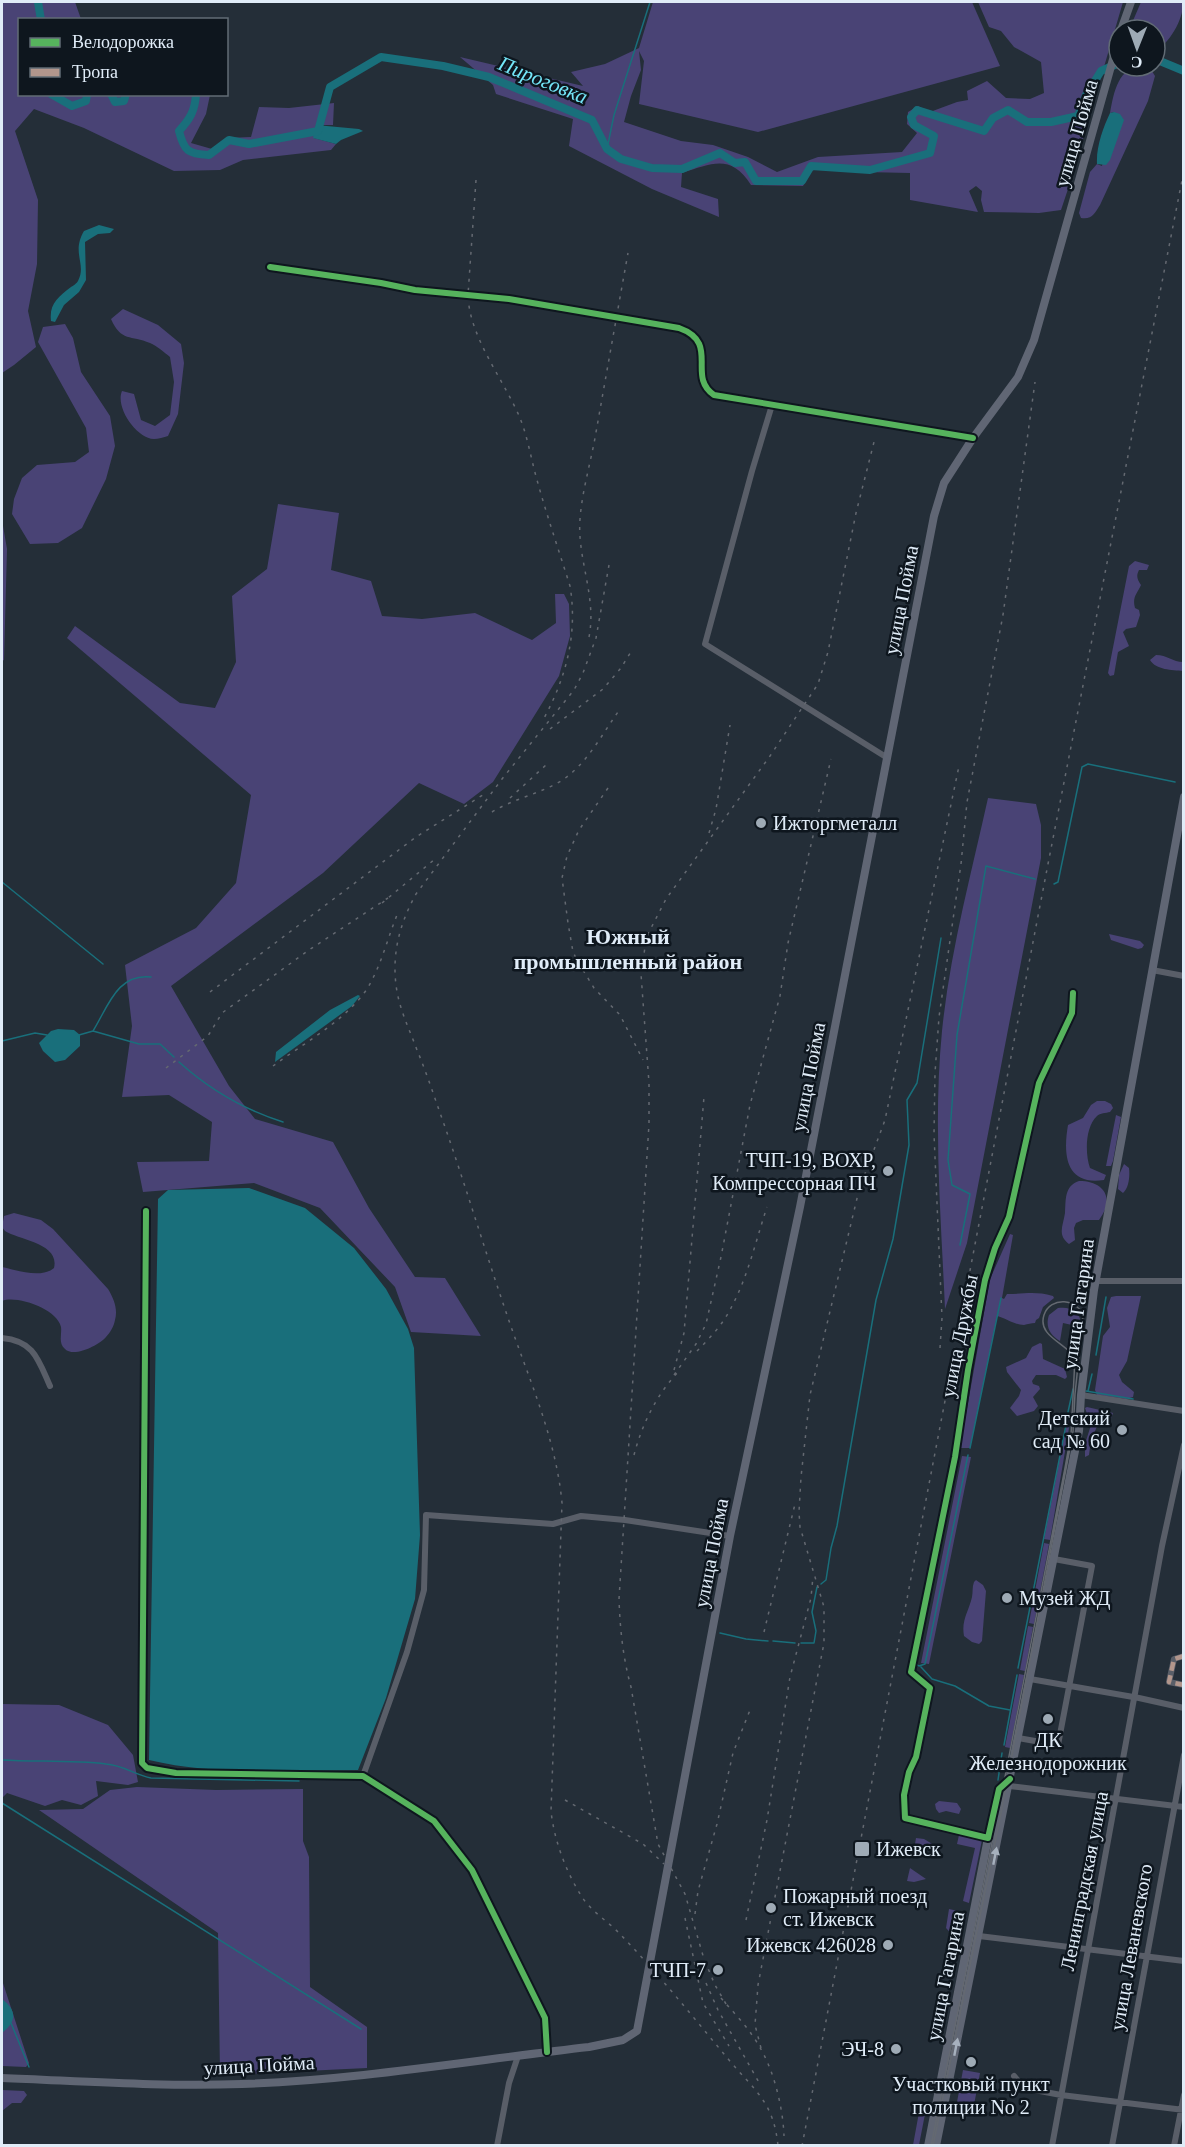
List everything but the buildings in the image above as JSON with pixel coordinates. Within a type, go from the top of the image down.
[{"type":"main road","points":[[1125,18],[1131,2]]},
{"type":"main road","name":"улица Пойма","points":[[2,2078],[110,2083],[243,2084],[374,2074],[623,2040],[634,2034],[639,2025],[730,1536],[800,1207],[886,757],[939,497],[944,483],[973,438],[1018,377],[1035,340],[1108,78]]},
{"type":"main road","name":"улица Гагарина","points":[[936,2145],[1079,1431],[1081,1395],[1096,1281],[1184,797]]},
{"type":"main road","name":"улица Гагарина","points":[[928,2145],[988,1838],[1003,1816]]},
{"type":"street","points":[[270,267],[415,290],[509,299],[679,328],[688,332],[699,342],[703,358],[702,379],[708,391],[723,397],[973,438]]},
{"type":"street","points":[[772,405],[754,461],[705,644],[886,757]]},
{"type":"street","points":[[1152,970],[1184,976]]},
{"type":"street","name":"улица Дружбы","points":[[988,1838],[905,1818],[904,1795],[909,1772],[916,1757],[930,1688],[911,1672],[954,1456],[985,1280],[995,1248],[1009,1217],[1040,1083],[1072,1013],[1073,993]]},
{"type":"street","points":[[146,1211],[142,1763],[147,1768],[176,1773],[363,1776],[434,1821],[472,1870],[545,2018],[548,2052]]},
{"type":"street","points":[[1096,1281],[1184,1281]]},
{"type":"street","points":[[2,1338],[19,1342],[35,1353],[50,1386]]},
{"type":"street","points":[[1081,1395],[1184,1411]]},
{"type":"street","name":"Ленинградская улица","points":[[1052,2145],[1162,1546],[1184,1445]]},
{"type":"street","points":[[363,1776],[407,1652],[424,1590],[426,1515],[553,1524],[581,1516],[625,1520],[730,1536]]},
{"type":"street","points":[[1018,1738],[1058,1745],[1070,1686],[1092,1566],[1054,1559]]},
{"type":"street","points":[[1184,1656],[1174,1659],[1169,1682],[1184,1685]]},
{"type":"street","points":[[1030,1679],[1184,1708]]},
{"type":"street","name":"улица Леваневского","points":[[1112,2145],[1184,1755]]},
{"type":"street","points":[[988,1838],[999,1789],[1009,1783],[1184,1807]]},
{"type":"street","points":[[979,1936],[1184,1961]]},
{"type":"street","points":[[497,2145],[509,2083],[518,2056]]},
{"type":"street","points":[[1014,2076],[1024,2088],[1061,2095],[1182,2110]]},
{"type":"street","points":[[1174,2145],[1184,2095]]},
{"type":"shaded area","points":[[2,2],[75,2],[81,18],[18,18],[18,96],[210,96],[206,114],[191,143],[212,149],[228,138],[251,137],[259,107],[289,108],[334,103],[333,125],[316,125],[314,138],[336,144],[331,150],[243,160],[220,170],[174,171],[84,128],[34,109],[15,131],[38,200],[37,264],[28,311],[36,347],[2,373]]},
{"type":"shaded area","points":[[653,2],[972,2],[1000,66],[758,132],[639,104],[644,61],[639,51],[641,70],[624,122],[681,141],[713,145],[748,157],[777,172],[818,157],[902,152],[917,133],[907,124],[908,112],[918,106],[930,112],[968,100],[967,91],[987,81],[1006,98],[1030,99],[1044,93],[1041,62],[1014,47],[1001,31],[989,27],[978,2],[1123,2],[1118,18],[1107,18],[1107,57],[1061,210],[1039,213],[984,212],[981,200],[982,191],[976,186],[969,191],[978,212],[910,200],[910,173],[820,168],[811,171],[803,186],[751,185],[736,169],[721,164],[703,166],[682,173],[681,187],[718,199],[719,217],[652,189],[569,146],[573,119],[496,94],[493,85],[460,57],[583,86],[571,72],[605,64],[639,48]]},
{"type":"shaded area","points":[[1141,2],[1183,2],[1175,30],[1167,41],[1167,18],[1134,18]]},
{"type":"shaded area","points":[[1121,78],[1154,78],[1148,101],[1100,205],[1091,217],[1081,218],[1079,213],[1090,172],[1097,164],[1102,166],[1114,112],[1110,113]]},
{"type":"shaded area","points":[[123,309],[158,325],[181,344],[184,363],[178,414],[168,436],[154,439],[147,437],[134,428],[124,413],[122,391],[134,394],[141,420],[155,426],[170,415],[174,382],[170,357],[150,343],[123,335],[115,326],[111,319]]},
{"type":"shaded area","points":[[65,324],[73,338],[81,372],[110,416],[115,446],[106,479],[82,528],[58,543],[30,544],[12,514],[14,499],[22,478],[37,465],[75,462],[89,452],[86,428],[38,342],[43,327]]},
{"type":"shaded area","points":[[278,504],[339,513],[331,570],[371,581],[382,616],[422,619],[475,613],[532,640],[556,623],[555,594],[564,594],[569,604],[570,636],[559,676],[493,782],[464,804],[419,783],[323,873],[171,986],[229,1086],[255,1119],[333,1142],[369,1208],[415,1277],[445,1278],[481,1336],[411,1332],[395,1287],[320,1208],[254,1183],[143,1192],[137,1162],[209,1161],[212,1122],[169,1095],[122,1097],[132,1026],[125,965],[196,928],[236,883],[251,795],[67,638],[75,626],[180,703],[215,708],[236,662],[232,596],[267,569]]},
{"type":"shaded area","points":[[2,520],[7,549],[4,660],[2,661]]},
{"type":"shaded area","points":[[1135,561],[1149,565],[1147,570],[1139,570],[1137,574],[1141,585],[1135,596],[1134,604],[1140,615],[1136,627],[1123,632],[1129,646],[1118,652],[1114,675],[1110,676],[1108,673],[1129,566]]},
{"type":"shaded area","points":[[1156,655],[1183,662],[1183,671],[1156,666],[1150,660]]},
{"type":"shaded area","points":[[988,798],[1036,804],[1041,825],[1041,858],[967,1243],[945,1309],[938,1135],[939,1066],[946,1001],[956,943]]},
{"type":"shaded area","points":[[1109,934],[1140,941],[1144,945],[1138,949],[1111,940]]},
{"type":"shaded area","points":[[1097,1101],[1105,1101],[1113,1108],[1110,1112],[1097,1116],[1090,1127],[1087,1156],[1090,1168],[1106,1175],[1104,1180],[1091,1181],[1074,1173],[1067,1157],[1066,1147],[1068,1125],[1083,1118],[1091,1105]]},
{"type":"shaded area","points":[[1116,1115],[1121,1117],[1113,1161],[1111,1166],[1106,1166]]},
{"type":"shaded area","points":[[1124,1164],[1129,1168],[1129,1175],[1128,1185],[1123,1193],[1118,1189],[1119,1175]]},
{"type":"shaded area","points":[[1079,1181],[1095,1184],[1101,1188],[1107,1198],[1106,1205],[1099,1220],[1083,1220],[1076,1223],[1075,1240],[1069,1244],[1062,1234],[1066,1198],[1071,1186]]},
{"type":"shaded area","points":[[14,1213],[41,1220],[53,1229],[108,1289],[115,1304],[116,1316],[114,1325],[98,1344],[80,1351],[69,1351],[62,1344],[61,1327],[52,1314],[26,1302],[2,1301],[2,1267],[36,1273],[54,1268],[51,1253],[45,1248],[11,1234],[2,1227],[4,1216]]},
{"type":"shaded area","points":[[1010,1234],[1013,1235],[1002,1298],[1004,1299],[1007,1294],[1030,1293],[1047,1294],[1054,1298],[1043,1307],[1035,1323],[1020,1325],[997,1316],[970,1448],[960,1448],[990,1279]]},
{"type":"shaded area","points":[[1141,1296],[1127,1361],[1119,1375],[1122,1382],[1134,1392],[1133,1397],[1126,1399],[1097,1395],[1095,1390],[1103,1336],[1110,1327],[1107,1308],[1111,1297]]},
{"type":"shaded area","points":[[1058,1308],[1072,1309],[1078,1314],[1081,1322],[1081,1327],[1063,1323],[1060,1341],[1048,1327],[1049,1315]]},
{"type":"shaded area","points":[[1040,1343],[1043,1359],[1065,1369],[1067,1377],[1065,1379],[1056,1375],[1036,1375],[1032,1381],[1040,1389],[1033,1397],[1038,1406],[1034,1411],[1017,1416],[1010,1408],[1021,1390],[1007,1372],[1006,1367],[1026,1358],[1032,1347]]},
{"type":"shaded area","points":[[1085,1408],[1113,1413],[1111,1418],[1099,1422],[1091,1440],[1089,1455],[1085,1457],[1085,1444],[1091,1425]]},
{"type":"shaded area","points":[[1068,1417],[1070,1422],[1050,1540],[1044,1539]]},
{"type":"shaded area","points":[[962,1456],[971,1457],[929,1664],[921,1663]]},
{"type":"shaded area","points":[[1044,1543],[1049,1544],[1034,1624],[1029,1623]]},
{"type":"shaded area","points":[[976,1580],[983,1585],[986,1591],[982,1641],[979,1644],[964,1636],[963,1630],[973,1584]]},
{"type":"shaded area","points":[[1028,1626],[1033,1627],[1025,1671],[1020,1670]]},
{"type":"shaded area","points":[[1019,1674],[1024,1675],[1010,1748],[1005,1747]]},
{"type":"shaded area","points":[[2,1704],[59,1705],[108,1725],[133,1755],[138,1782],[128,1785],[96,1781],[98,1796],[81,1805],[62,1800],[45,1806],[7,1793],[2,1798]]},
{"type":"shaded area","points":[[137,1787],[216,1790],[303,1789],[303,1841],[309,1857],[310,1987],[367,2027],[367,2068],[220,2075],[218,1933],[39,1810],[83,1809],[110,1790]]},
{"type":"shaded area","points":[[939,1801],[957,1803],[961,1809],[959,1814],[946,1811],[939,1813],[935,1804]]},
{"type":"shaded area","points":[[959,1835],[982,1840],[969,1903],[963,1901],[975,1848],[957,1844]]},
{"type":"shaded area","points":[[916,1838],[924,1839],[934,1845],[914,1850]]},
{"type":"shaded area","points":[[910,1868],[926,1879],[907,1881]]},
{"type":"shaded area","points":[[949,1909],[967,1913],[960,1943],[946,1928]]},
{"type":"shaded area","points":[[2,1980],[29,2063],[26,2067],[2,2066]]},
{"type":"shaded area","points":[[963,2070],[980,2073],[974,2105],[957,2102]]},
{"type":"shaded area","points":[[2,2090],[24,2091],[27,2095],[21,2103],[12,2103],[2,2111]]},
{"type":"shaded area","points":[[920,2107],[926,2109],[919,2145],[913,2145]]},
{"type":"water","points":[[1110,113],[1120,114],[1124,120],[1110,160],[1106,165],[1097,164],[1103,131]]},
{"type":"water","points":[[316,125],[363,131],[336,144],[313,138]]},
{"type":"water","points":[[99,225],[114,229],[110,233],[98,234],[85,242],[86,280],[79,292],[64,305],[55,322],[51,321],[51,310],[55,301],[77,283],[80,275],[79,246],[84,231]]},
{"type":"water","points":[[360,996],[352,1006],[275,1062],[276,1052],[330,1010]]},
{"type":"water","points":[[74,1030],[80,1035],[80,1046],[65,1060],[55,1062],[43,1051],[39,1043],[51,1031]]},
{"type":"water","points":[[249,1188],[305,1208],[354,1248],[386,1289],[408,1329],[414,1348],[420,1535],[415,1599],[386,1698],[358,1770],[226,1770],[149,1760],[158,1199],[168,1190]]},
{"type":"water","points":[[2,1999],[11,2008],[13,2016],[10,2025],[2,2033]]},
{"type":"waterway","name":"Пироговка","points":[[38,2],[41,18]]},
{"type":"waterway","points":[[607,149],[614,115],[650,2]]},
{"type":"waterway","name":"Пироговка","points":[[196,96],[191,114],[179,131],[188,150],[196,154],[209,155],[229,140],[249,144],[318,131],[330,87],[381,57],[443,66],[489,77],[592,120],[607,149],[621,159],[652,168],[682,169],[720,153],[735,163],[745,162],[756,181],[802,181],[811,166],[870,170],[930,153],[934,136],[914,125],[911,117],[917,110],[984,131],[993,118],[1008,110],[1027,122],[1051,122],[1078,116],[1086,95],[1101,71],[1107,68]]},
{"type":"waterway","name":"Пироговка","points":[[1167,64],[1184,71]]},
{"type":"waterway","name":"Пироговка","points":[[54,96],[72,106],[86,101],[87,96]]},
{"type":"waterway","name":"Пироговка","points":[[112,96],[115,102],[124,101],[125,96]]},
{"type":"waterway","points":[[1054,884],[1058,882],[1082,767],[1088,764],[1175,782]]},
{"type":"waterway","points":[[960,1245],[970,1194],[952,1185],[948,1160],[957,1035],[986,866],[1035,879]]},
{"type":"waterway","points":[[2,882],[103,964]]},
{"type":"waterway","points":[[821,1584],[826,1580],[837,1526],[876,1300],[893,1239],[909,1145],[907,1100],[917,1083],[941,938]]},
{"type":"waterway","points":[[79,1035],[93,1031],[109,1002],[122,986],[139,977],[151,977]]},
{"type":"waterway","points":[[93,1031],[139,1044],[160,1044],[174,1057]]},
{"type":"waterway","points":[[2,1041],[35,1033],[47,1035]]},
{"type":"waterway","points":[[179,1062],[228,1098],[283,1122]]},
{"type":"waterway","points":[[1096,1355],[1106,1297]]},
{"type":"waterway","points":[[970,1448],[1001,1298]]},
{"type":"waterway","points":[[1088,1391],[1092,1374]]},
{"type":"waterway","points":[[1068,1412],[1073,1389]]},
{"type":"waterway","points":[[1086,1391],[1133,1399]]},
{"type":"waterway","points":[[1018,1668],[1067,1420]]},
{"type":"waterway","points":[[916,1664],[919,1666],[925,1664],[968,1455]]},
{"type":"waterway","points":[[801,1643],[814,1643],[816,1631],[812,1612],[817,1587]]},
{"type":"waterway","points":[[720,1633],[768,1641]]},
{"type":"waterway","points":[[773,1641],[795,1643]]},
{"type":"waterway","points":[[921,1667],[932,1679],[955,1686],[989,1706],[1010,1710]]},
{"type":"waterway","points":[[1004,1745],[1017,1675]]},
{"type":"waterway","points":[[998,1780],[1002,1753]]},
{"type":"waterway","points":[[2,1760],[106,1764],[151,1778],[299,1781]]},
{"type":"waterway","points":[[2,1803],[361,2029]]},
{"type":"waterway","points":[[11,2023],[29,2067]]},
{"type":"tram line","points":[[931,2146],[1071,1435],[1075,1358],[1048,1334],[1043,1322],[1047,1309],[1058,1302],[1064,1302],[1076,1306],[1083,1317],[1073,1432],[1000,1818],[933,2146]]},
{"type":"railway","points":[[802,2146],[1048,864],[1184,170]]},
{"type":"railway","points":[[476,180],[468,295],[470,311],[474,327],[488,358],[523,426],[570,586],[572,621],[568,655],[558,688],[543,720]]},
{"type":"railway","points":[[589,637],[591,607],[581,549],[581,509],[628,253]]},
{"type":"railway","points":[[940,1348],[942,1318],[934,1134],[939,1017],[961,864],[967,802],[1003,615],[1035,382]]},
{"type":"railway","points":[[726,2004],[704,1959],[685,1894],[658,1844],[620,1621],[619,1599],[649,1124],[649,1083],[641,974],[649,932],[666,899],[770,756],[818,684],[828,652],[856,513],[874,442]]},
{"type":"railway","points":[[609,565],[596,638],[583,673],[574,690],[502,779],[416,894],[398,938],[395,961],[396,985],[402,1010],[448,1135],[506,1312],[540,1406],[559,1478],[562,1503],[551,1811],[558,1844],[571,1877],[586,1902],[647,1963],[761,2098],[772,2118],[778,2146]]},
{"type":"railway","points":[[550,729],[603,689],[621,668],[632,650]]},
{"type":"railway","points":[[492,812],[553,786],[570,774],[592,750],[618,712]]},
{"type":"railway","points":[[709,833],[716,809],[730,725]]},
{"type":"railway","points":[[674,1375],[696,1344],[706,1324],[750,1105],[780,996],[788,943],[831,759]]},
{"type":"railway","points":[[510,798],[546,765]]},
{"type":"railway","points":[[761,2048],[755,2025],[758,1985],[824,1643],[824,1607],[800,1527],[799,1512],[810,1395],[859,1190],[885,1120],[959,766]]},
{"type":"railway","points":[[608,788],[579,830],[567,856],[562,878],[573,952],[594,988],[620,1015],[643,1060]]},
{"type":"railway","points":[[210,992],[416,837],[486,793]]},
{"type":"railway","points":[[382,903],[435,859]]},
{"type":"railway","points":[[166,1068],[208,1036],[222,1013],[309,950],[388,898]]},
{"type":"railway","points":[[273,1066],[323,1031],[358,1001],[376,971],[397,915]]},
{"type":"railway","points":[[674,1370],[684,1333],[704,1097]]},
{"type":"railway","points":[[697,1351],[721,1324],[738,1294],[767,1207]]},
{"type":"railway","points":[[634,1455],[651,1410],[679,1371]]},
{"type":"railway","points":[[764,1632],[795,1504]]},
{"type":"railway","points":[[746,1920],[767,1820],[790,1677],[811,1598],[813,1576]]},
{"type":"railway","points":[[695,1914],[698,1891],[717,1824],[733,1753],[750,1710]]},
{"type":"railway","points":[[565,1800],[643,1844],[664,1864]]},
{"type":"railway","points":[[685,1918],[703,2003],[729,2046]]},
{"type":"railway","points":[[706,1983],[718,2010],[761,2086]]},
{"type":"railway","points":[[721,1998],[751,2033],[769,2066],[777,2090],[784,2136]]},
{"type":"marked path","points":[[1184,1656],[1174,1659],[1169,1682],[1184,1685]]},
{"type":"cycle path","points":[[270,267],[415,290],[509,299],[679,328],[691,334],[698,342],[703,379],[706,387],[714,395],[973,438]]},
{"type":"cycle path","points":[[1010,1779],[999,1789],[988,1838],[905,1818],[904,1795],[909,1772],[916,1757],[930,1688],[911,1672],[955,1457],[985,1280],[995,1248],[1009,1217],[1039,1083],[1072,1013],[1073,993]]},
{"type":"cycle path","points":[[146,1211],[142,1763],[147,1768],[176,1773],[363,1776],[434,1821],[472,1870],[545,2018],[547,2052]]},
{"type":"place","name":"Ижторгметалл","points":[[761,823]]},
{"type":"place","name":"ТЧП-19, ВОХР, Компрессорная ПЧ","points":[[888,1171]]},
{"type":"place","name":"Детский сад № 60","points":[[1122,1430]]},
{"type":"place","name":"Музей ЖД","points":[[1007,1598]]},
{"type":"place","name":"ДК Железнодорожник","points":[[1048,1719]]},
{"type":"place","name":"Ижевск","points":[[862,1849]]},
{"type":"place","name":"Пожарный поезд ст. Ижевск","points":[[771,1908]]},
{"type":"place","name":"Ижевск 426028","points":[[888,1945]]},
{"type":"place","name":"ТЧП-7","points":[[718,1970]]},
{"type":"place","name":"ЭЧ-8","points":[[896,2049]]},
{"type":"place","name":"Участковый пункт полиции No 2","points":[[971,2062]]},
{"type":"district","name":"Южный промышленный район","points":[[628,948]]}]
